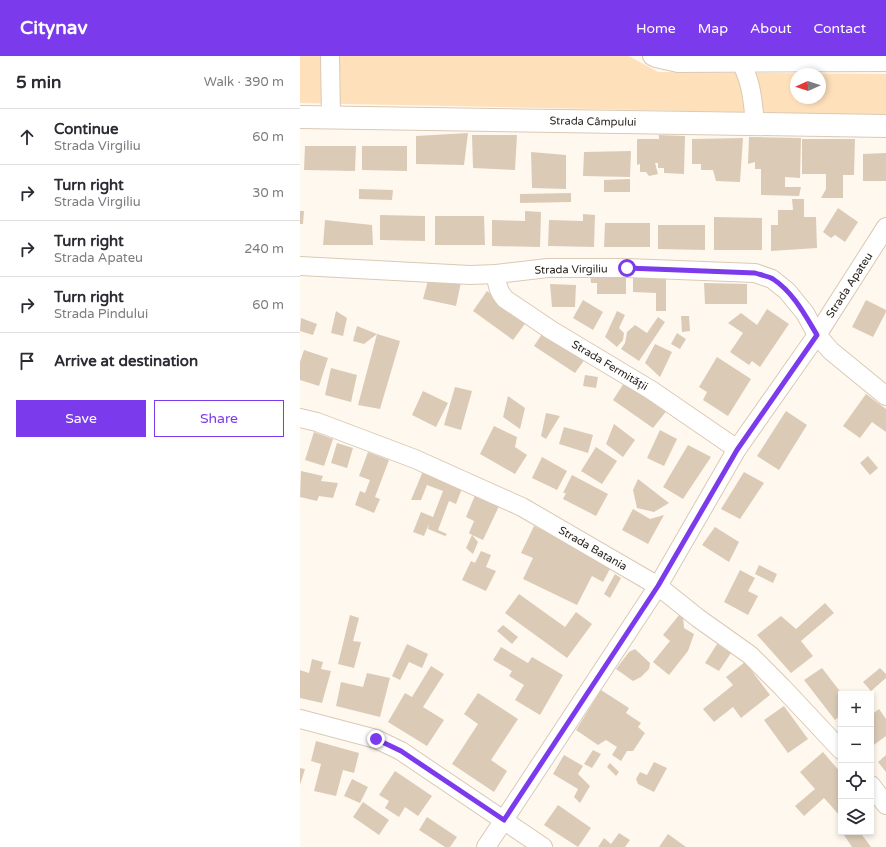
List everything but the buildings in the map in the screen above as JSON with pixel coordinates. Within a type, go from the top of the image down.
[{"type":"street","points":[[330,56],[331,117]]},
{"type":"street","points":[[652,56],[678,62],[738,59],[886,62]]},
{"type":"street","points":[[738,59],[751,89],[755,124]]},
{"type":"street","name":"Strada Câmpului","points":[[300,117],[886,126]]},
{"type":"street","name":"Strada Apateu","points":[[486,847],[658,586],[737,450],[817,335],[886,227]]},
{"type":"street","name":"Strada Virgiliu","points":[[300,266],[470,275],[564,268],[627,268],[755,273],[772,279],[787,291],[805,314],[817,335],[831,351],[886,396]]},
{"type":"street","name":"Strada Fermității","points":[[496,274],[498,288],[505,299],[551,330],[651,390],[737,450]]},
{"type":"street","name":"Strada Batania","points":[[300,418],[317,422],[415,459],[522,507],[658,586],[698,618],[750,655],[838,747]]},
{"type":"street","points":[[300,719],[376,739],[401,751],[543,847]]},
{"type":"street","points":[[874,789],[886,805]]},
{"type":"shaded area","points":[[300,56],[629,56],[658,72],[790,73],[790,104],[826,104],[826,73],[886,74],[886,115],[300,103]]},
{"type":"route","points":[[376,739],[401,751],[504,820],[658,586],[737,450],[817,335],[805,314],[787,291],[772,279],[755,273],[627,268]]}]
